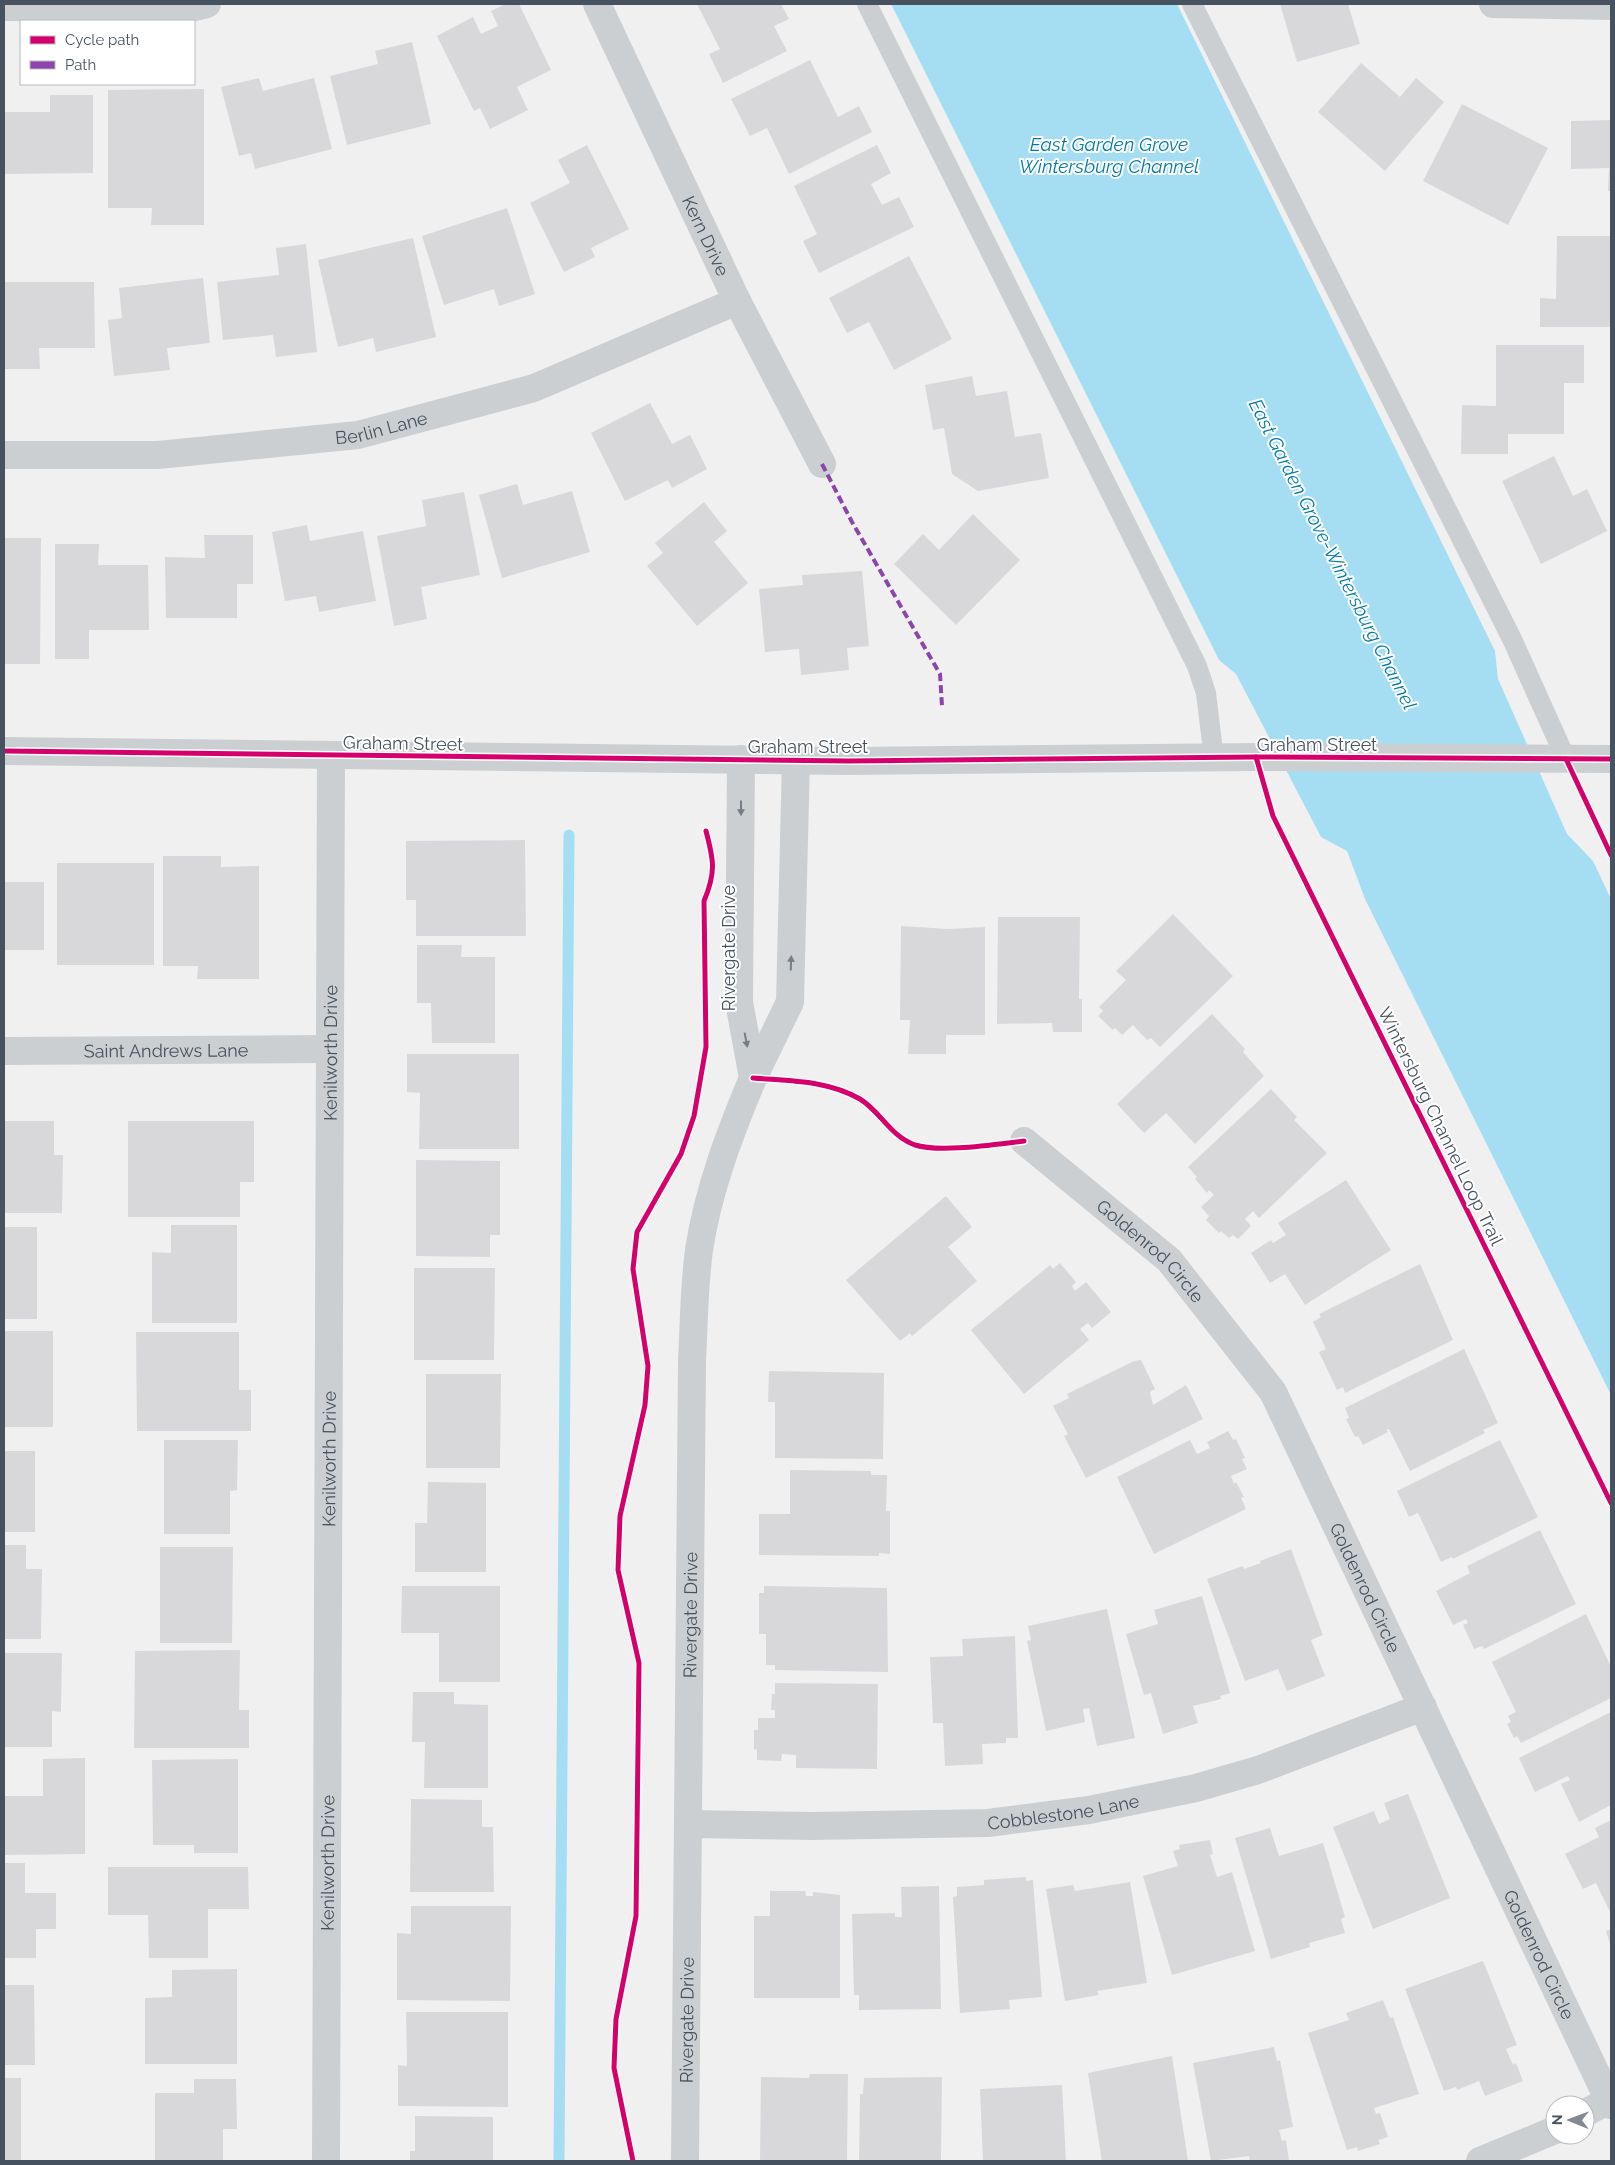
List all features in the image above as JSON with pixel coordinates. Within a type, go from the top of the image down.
[{"type":"street","points":[[4,7],[190,8],[207,4]]},
{"type":"street","name":"Kern Drive","points":[[597,4],[737,301],[822,464]]},
{"type":"street","points":[[1493,4],[1611,6]]},
{"type":"street","name":"Berlin Lane","points":[[4,455],[158,455],[358,435],[534,388],[737,301]]},
{"type":"street","name":"Graham Street","points":[[4,751],[741,759],[1611,759]]},
{"type":"street","name":"Kenilworth Drive","points":[[326,2161],[331,756]]},
{"type":"street","name":"Rivergate Drive","points":[[741,759],[739,1002],[753,1078]]},
{"type":"street","name":"Rivergate Drive","points":[[685,2161],[692,1361],[696,1284],[700,1248],[726,1142],[753,1078],[790,1002],[796,759]]},
{"type":"street","name":"Saint Andrews Lane","points":[[4,1051],[330,1049]]},
{"type":"street","name":"Goldenrod Circle","points":[[1024,1142],[1169,1260],[1273,1392],[1610,2103]]},
{"type":"street","name":"Cobblestone Lane","points":[[688,1824],[813,1826],[988,1822],[1090,1810],[1196,1788],[1258,1770],[1423,1707]]},
{"type":"street","points":[[1595,2109],[1610,2103]]},
{"type":"street","points":[[1480,2161],[1545,2134]]},
{"type":"lane","points":[[867,4],[1197,666],[1206,693],[1214,760]]},
{"type":"lane","points":[[1192,4],[1508,630],[1566,759]]},
{"type":"water","name":"East Garden Grove Wintersburg Channel","points":[[891,4],[1177,4],[1495,651],[1498,679],[1567,834],[1593,861],[1611,899],[1611,1395],[1365,899],[1347,851],[1321,837],[1236,674],[1219,660]]},
{"type":"building","points":[[506,4],[519,4],[551,70],[517,87],[528,110],[490,129],[480,108],[474,111],[437,36],[473,17],[481,34],[498,26],[491,11]]},
{"type":"building","points":[[697,4],[781,4],[789,19],[774,26],[787,51],[723,83],[709,54],[720,49]]},
{"type":"building","points":[[1280,4],[1348,4],[1360,44],[1297,62]]},
{"type":"building","points":[[412,42],[431,124],[347,145],[330,76],[378,64],[375,51]]},
{"type":"building","points":[[810,60],[838,117],[859,106],[872,132],[789,174],[767,128],[750,136],[731,99]]},
{"type":"building","points":[[1361,63],[1400,97],[1416,78],[1444,102],[1385,171],[1318,112]]},
{"type":"building","points":[[259,78],[263,91],[314,78],[332,149],[255,169],[251,153],[239,156],[221,87]]},
{"type":"building","points":[[204,89],[204,225],[151,225],[152,208],[108,208],[108,90]]},
{"type":"building","points":[[50,95],[93,95],[93,173],[4,174],[4,112],[50,112]]},
{"type":"building","points":[[1462,104],[1548,148],[1508,225],[1423,181]]},
{"type":"building","points":[[1611,120],[1611,191],[1608,191],[1609,168],[1571,169],[1571,121]]},
{"type":"building","points":[[587,145],[629,229],[591,248],[595,257],[564,272],[530,203],[570,183],[558,160]]},
{"type":"building","points":[[877,145],[891,173],[871,184],[882,205],[899,197],[914,227],[819,273],[803,241],[817,234],[794,186]]},
{"type":"building","points":[[507,208],[535,294],[499,306],[494,289],[444,305],[422,236]]},
{"type":"building","points":[[1557,236],[1611,236],[1611,327],[1540,327],[1540,298],[1556,299]]},
{"type":"building","points":[[413,238],[436,337],[376,352],[373,338],[338,347],[318,260]]},
{"type":"building","points":[[306,244],[317,352],[276,357],[273,335],[223,340],[217,282],[279,275],[276,248]]},
{"type":"building","points":[[909,256],[952,339],[894,370],[869,322],[847,333],[829,298]]},
{"type":"building","points":[[203,278],[210,343],[167,348],[170,370],[114,376],[108,320],[122,318],[119,288]]},
{"type":"building","points":[[4,282],[94,282],[95,348],[39,348],[40,369],[4,369]]},
{"type":"building","points":[[1496,345],[1584,345],[1584,383],[1564,383],[1564,434],[1508,434],[1508,454],[1461,454],[1462,405],[1496,406]]},
{"type":"building","points":[[972,376],[976,396],[1007,391],[1015,437],[1041,433],[1049,478],[978,491],[952,474],[944,428],[933,430],[925,385]]},
{"type":"building","points":[[650,403],[672,444],[690,435],[707,469],[672,488],[668,480],[625,501],[591,433]]},
{"type":"building","points":[[1554,456],[1573,496],[1587,489],[1607,531],[1541,564],[1502,481]]},
{"type":"building","points":[[517,484],[523,505],[572,491],[590,552],[502,578],[479,495]]},
{"type":"building","points":[[464,492],[480,575],[421,587],[427,619],[394,626],[377,536],[426,526],[422,500]]},
{"type":"building","points":[[704,502],[727,531],[714,542],[748,583],[697,626],[647,566],[663,553],[655,543]]},
{"type":"building","points":[[973,514],[1020,560],[956,625],[894,564],[923,534],[939,550]]},
{"type":"building","points":[[307,525],[310,541],[363,531],[376,601],[319,612],[316,596],[285,601],[272,532]]},
{"type":"building","points":[[204,535],[253,535],[253,584],[237,584],[237,618],[166,618],[165,557],[205,558]]},
{"type":"building","points":[[4,538],[41,538],[40,664],[4,664]]},
{"type":"building","points":[[55,544],[99,544],[98,565],[148,565],[149,630],[89,630],[89,659],[55,659]]},
{"type":"building","points":[[862,571],[869,646],[847,648],[849,670],[801,675],[799,649],[765,652],[759,589],[803,585],[802,575]]},
{"type":"building","points":[[525,840],[526,936],[416,936],[416,900],[406,900],[406,841]]},
{"type":"building","points":[[163,856],[221,856],[221,867],[259,866],[259,979],[197,979],[198,966],[163,966]]},
{"type":"building","points":[[57,863],[154,863],[154,965],[57,965]]},
{"type":"building","points":[[4,882],[44,882],[44,950],[4,950]]},
{"type":"building","points":[[1173,914],[1233,976],[1160,1047],[1151,1038],[1147,1040],[1133,1025],[1122,1035],[1115,1028],[1113,1030],[1098,1016],[1103,1011],[1099,1007],[1126,980],[1116,971]]},
{"type":"building","points":[[998,917],[1080,917],[1079,999],[1082,999],[1082,1032],[1053,1032],[1052,1023],[997,1024]]},
{"type":"building","points":[[901,926],[948,929],[985,927],[985,1035],[946,1035],[946,1054],[908,1054],[910,1020],[900,1020]]},
{"type":"building","points":[[417,945],[462,945],[461,957],[495,957],[495,1043],[432,1043],[431,1003],[417,1003]]},
{"type":"building","points":[[1212,1014],[1245,1049],[1243,1052],[1264,1076],[1195,1144],[1166,1113],[1144,1133],[1117,1104]]},
{"type":"building","points":[[407,1054],[519,1054],[519,1149],[419,1149],[420,1093],[407,1092]]},
{"type":"building","points":[[1271,1089],[1297,1117],[1294,1120],[1327,1153],[1259,1218],[1253,1211],[1245,1219],[1251,1226],[1238,1239],[1233,1235],[1229,1238],[1221,1231],[1219,1233],[1206,1220],[1209,1216],[1201,1207],[1214,1195],[1209,1190],[1207,1193],[1188,1167]]},
{"type":"building","points":[[4,1121],[54,1121],[54,1155],[63,1155],[62,1213],[4,1213]]},
{"type":"building","points":[[128,1121],[254,1121],[254,1182],[240,1182],[240,1217],[128,1217]]},
{"type":"building","points":[[416,1160],[500,1161],[500,1235],[490,1235],[490,1257],[416,1256]]},
{"type":"building","points":[[1346,1180],[1391,1250],[1305,1305],[1285,1274],[1270,1283],[1251,1253],[1271,1240],[1273,1243],[1286,1235],[1278,1223]]},
{"type":"building","points":[[946,1196],[972,1227],[948,1247],[977,1281],[912,1336],[910,1333],[900,1341],[846,1280]]},
{"type":"building","points":[[171,1225],[237,1225],[237,1323],[152,1323],[152,1252],[171,1253]]},
{"type":"building","points":[[4,1227],[37,1227],[37,1319],[4,1319]]},
{"type":"building","points":[[1060,1263],[1076,1282],[1072,1286],[1075,1291],[1086,1282],[1111,1312],[1092,1328],[1088,1323],[1080,1329],[1089,1340],[1024,1394],[971,1330],[1050,1265],[1053,1269]]},
{"type":"building","points":[[1420,1264],[1453,1340],[1345,1393],[1343,1387],[1337,1390],[1319,1352],[1326,1349],[1313,1322],[1321,1317],[1319,1314]]},
{"type":"building","points":[[414,1268],[495,1268],[494,1360],[414,1360]]},
{"type":"building","points":[[4,1331],[53,1331],[53,1427],[4,1427]]},
{"type":"building","points":[[136,1332],[239,1332],[239,1390],[251,1390],[251,1431],[137,1431]]},
{"type":"building","points":[[1464,1349],[1498,1423],[1483,1430],[1485,1433],[1410,1471],[1389,1429],[1386,1430],[1388,1432],[1363,1445],[1358,1436],[1355,1437],[1346,1419],[1349,1418],[1345,1408]]},
{"type":"building","points":[[1141,1360],[1155,1389],[1150,1392],[1153,1405],[1186,1385],[1203,1419],[1086,1478],[1064,1436],[1068,1434],[1053,1406],[1069,1398],[1067,1394],[1134,1361]]},
{"type":"building","points":[[769,1371],[884,1373],[883,1459],[775,1458],[775,1402],[768,1402]]},
{"type":"building","points":[[426,1374],[501,1374],[500,1468],[426,1468]]},
{"type":"building","points":[[1228,1431],[1233,1440],[1236,1439],[1245,1458],[1242,1459],[1247,1469],[1231,1476],[1234,1484],[1236,1482],[1244,1497],[1241,1498],[1246,1509],[1154,1554],[1117,1477],[1190,1440],[1197,1454],[1210,1448],[1207,1442]]},
{"type":"building","points":[[164,1440],[238,1440],[237,1490],[230,1491],[230,1534],[164,1534]]},
{"type":"building","points":[[1500,1440],[1538,1517],[1453,1559],[1452,1557],[1441,1562],[1418,1513],[1409,1517],[1397,1491]]},
{"type":"building","points":[[4,1451],[35,1451],[35,1532],[4,1532]]},
{"type":"building","points":[[790,1470],[871,1471],[871,1475],[887,1475],[886,1511],[890,1511],[890,1554],[879,1553],[879,1556],[759,1555],[759,1514],[790,1514]]},
{"type":"building","points":[[428,1482],[486,1483],[486,1572],[415,1572],[415,1523],[427,1523]]},
{"type":"building","points":[[1540,1530],[1576,1604],[1484,1649],[1482,1646],[1474,1649],[1463,1625],[1468,1623],[1466,1619],[1453,1625],[1436,1591],[1470,1573],[1467,1566]]},
{"type":"building","points":[[4,1545],[26,1545],[26,1569],[42,1569],[41,1639],[4,1639]]},
{"type":"building","points":[[160,1547],[233,1547],[232,1643],[160,1643]]},
{"type":"building","points":[[1291,1549],[1323,1635],[1311,1640],[1325,1676],[1287,1691],[1278,1669],[1245,1681],[1207,1579],[1243,1566],[1244,1569],[1261,1563],[1260,1561]]},
{"type":"building","points":[[402,1586],[500,1586],[500,1682],[439,1682],[439,1633],[401,1633]]},
{"type":"building","points":[[764,1586],[887,1588],[888,1672],[775,1670],[775,1665],[766,1665],[766,1634],[759,1634],[759,1593],[764,1593]]},
{"type":"building","points":[[1202,1596],[1230,1693],[1220,1696],[1221,1699],[1193,1706],[1198,1723],[1163,1734],[1151,1693],[1144,1695],[1126,1634],[1158,1624],[1154,1610]]},
{"type":"building","points":[[1107,1609],[1135,1738],[1097,1746],[1089,1708],[1083,1709],[1085,1722],[1046,1731],[1027,1641],[1031,1640],[1028,1626]]},
{"type":"building","points":[[1586,1614],[1611,1667],[1611,1698],[1521,1743],[1517,1736],[1514,1738],[1507,1724],[1511,1722],[1508,1716],[1516,1712],[1492,1662]]},
{"type":"building","points":[[1015,1636],[1018,1738],[1006,1738],[1006,1743],[982,1744],[983,1764],[945,1766],[943,1723],[933,1723],[930,1657],[963,1656],[962,1639]]},
{"type":"building","points":[[240,1650],[239,1710],[249,1710],[249,1748],[134,1748],[135,1651]]},
{"type":"building","points":[[4,1653],[62,1653],[61,1712],[52,1711],[52,1747],[4,1747]]},
{"type":"building","points":[[775,1683],[878,1684],[877,1769],[796,1768],[796,1755],[782,1754],[781,1761],[757,1760],[757,1750],[754,1749],[754,1730],[758,1730],[758,1718],[775,1718],[775,1710],[771,1710],[772,1694],[775,1694]]},
{"type":"building","points":[[413,1692],[454,1692],[454,1704],[488,1705],[488,1788],[424,1788],[425,1742],[412,1742]]},
{"type":"building","points":[[1611,1712],[1611,1805],[1579,1822],[1561,1784],[1570,1780],[1568,1776],[1535,1792],[1519,1758]]},
{"type":"building","points":[[85,1758],[85,1854],[4,1855],[4,1796],[43,1796],[43,1759]]},
{"type":"building","points":[[238,1759],[238,1853],[194,1853],[194,1845],[153,1845],[152,1760]]},
{"type":"building","points":[[1408,1794],[1450,1898],[1373,1929],[1333,1827],[1374,1811],[1379,1824],[1390,1819],[1384,1803]]},
{"type":"building","points":[[411,1799],[482,1800],[482,1827],[493,1827],[494,1892],[410,1892]]},
{"type":"building","points":[[1611,1820],[1611,1914],[1596,1883],[1583,1889],[1565,1854],[1599,1837],[1595,1828]]},
{"type":"building","points":[[1270,1828],[1279,1856],[1323,1843],[1345,1917],[1341,1919],[1345,1933],[1309,1943],[1310,1947],[1271,1959],[1235,1838]]},
{"type":"building","points":[[1210,1840],[1213,1854],[1210,1855],[1217,1877],[1232,1872],[1255,1951],[1172,1975],[1143,1876],[1178,1866],[1173,1851],[1180,1849],[1179,1845]]},
{"type":"building","points":[[4,1863],[25,1863],[25,1893],[56,1893],[56,1929],[36,1929],[36,1958],[4,1958]]},
{"type":"building","points":[[108,1867],[248,1867],[249,1909],[208,1909],[208,1958],[149,1958],[148,1915],[108,1915]]},
{"type":"building","points":[[1026,1877],[1026,1881],[1033,1880],[1042,1997],[1009,2000],[1010,2009],[960,2013],[953,1897],[957,1896],[957,1887],[984,1885],[984,1880]]},
{"type":"building","points":[[1130,1882],[1147,1983],[1097,1991],[1099,1995],[1065,2001],[1046,1889],[1073,1885],[1075,1891]]},
{"type":"building","points":[[939,1886],[941,2009],[859,2010],[859,1995],[854,1995],[852,1914],[895,1913],[895,1917],[902,1917],[901,1887]]},
{"type":"building","points":[[770,1891],[805,1891],[806,1896],[813,1896],[813,1892],[840,1895],[840,1998],[754,1998],[754,1916],[770,1916]]},
{"type":"building","points":[[411,1906],[511,1906],[510,2001],[397,2000],[397,1933],[411,1934]]},
{"type":"building","points":[[1611,1929],[1611,1947],[1606,1931]]},
{"type":"building","points":[[1483,1961],[1517,2045],[1506,2049],[1513,2065],[1516,2063],[1523,2081],[1485,2096],[1479,2081],[1457,2090],[1456,2087],[1444,2091],[1405,1989]]},
{"type":"building","points":[[237,1969],[237,2064],[145,2064],[145,1998],[172,1997],[172,1970]]},
{"type":"building","points":[[4,1985],[34,1985],[35,2065],[4,2065]]},
{"type":"building","points":[[1383,2000],[1390,2018],[1393,2017],[1419,2094],[1374,2108],[1376,2114],[1380,2113],[1388,2137],[1378,2140],[1380,2144],[1358,2151],[1357,2147],[1347,2150],[1308,2033],[1349,2020],[1346,2013]]},
{"type":"building","points":[[406,2012],[508,2012],[508,2107],[398,2106],[398,2065],[407,2066]]},
{"type":"building","points":[[1274,2047],[1277,2061],[1280,2060],[1293,2127],[1279,2130],[1282,2141],[1286,2140],[1289,2161],[1250,2161],[1249,2156],[1211,2161],[1193,2063]]},
{"type":"building","points":[[1172,2056],[1188,2161],[1102,2161],[1088,2073]]},
{"type":"building","points":[[810,2074],[848,2074],[847,2161],[760,2161],[761,2077],[809,2078]]},
{"type":"building","points":[[942,2077],[941,2161],[859,2161],[860,2094],[863,2094],[864,2078]]},
{"type":"building","points":[[4,2078],[21,2078],[21,2161],[4,2161]]},
{"type":"building","points":[[194,2079],[236,2079],[237,2129],[223,2129],[223,2161],[155,2161],[155,2093],[194,2093]]},
{"type":"building","points":[[1062,2085],[1066,2161],[983,2161],[980,2089]]},
{"type":"building","points":[[415,2116],[493,2117],[493,2161],[410,2161],[410,2151],[415,2151]]},
{"type":"waterway","points":[[559,2161],[569,835]]},
{"type":"marked path","points":[[822,464],[852,522],[940,674],[942,706]]},
{"type":"cycle path","points":[[4,751],[849,761],[1256,757],[1611,759]]},
{"type":"cycle path","name":"Wintersburg Channel Loop Trail","points":[[1256,757],[1273,816],[1611,1503]]},
{"type":"cycle path","points":[[1566,759],[1611,855]]},
{"type":"cycle path","points":[[633,2161],[614,2068],[616,2019],[636,1916],[639,1663],[618,1570],[620,1516],[645,1405],[648,1366],[633,1269],[637,1232],[681,1154],[694,1116],[706,1047],[704,901],[712,874],[711,851],[706,831]]},
{"type":"cycle path","points":[[753,1078],[808,1082],[847,1093],[867,1104],[899,1136],[915,1145],[953,1148],[1024,1141]]},
{"type":"water label","name":"East Garden Grove-Wintersburg Channel","points":[[1333,554]]}]
